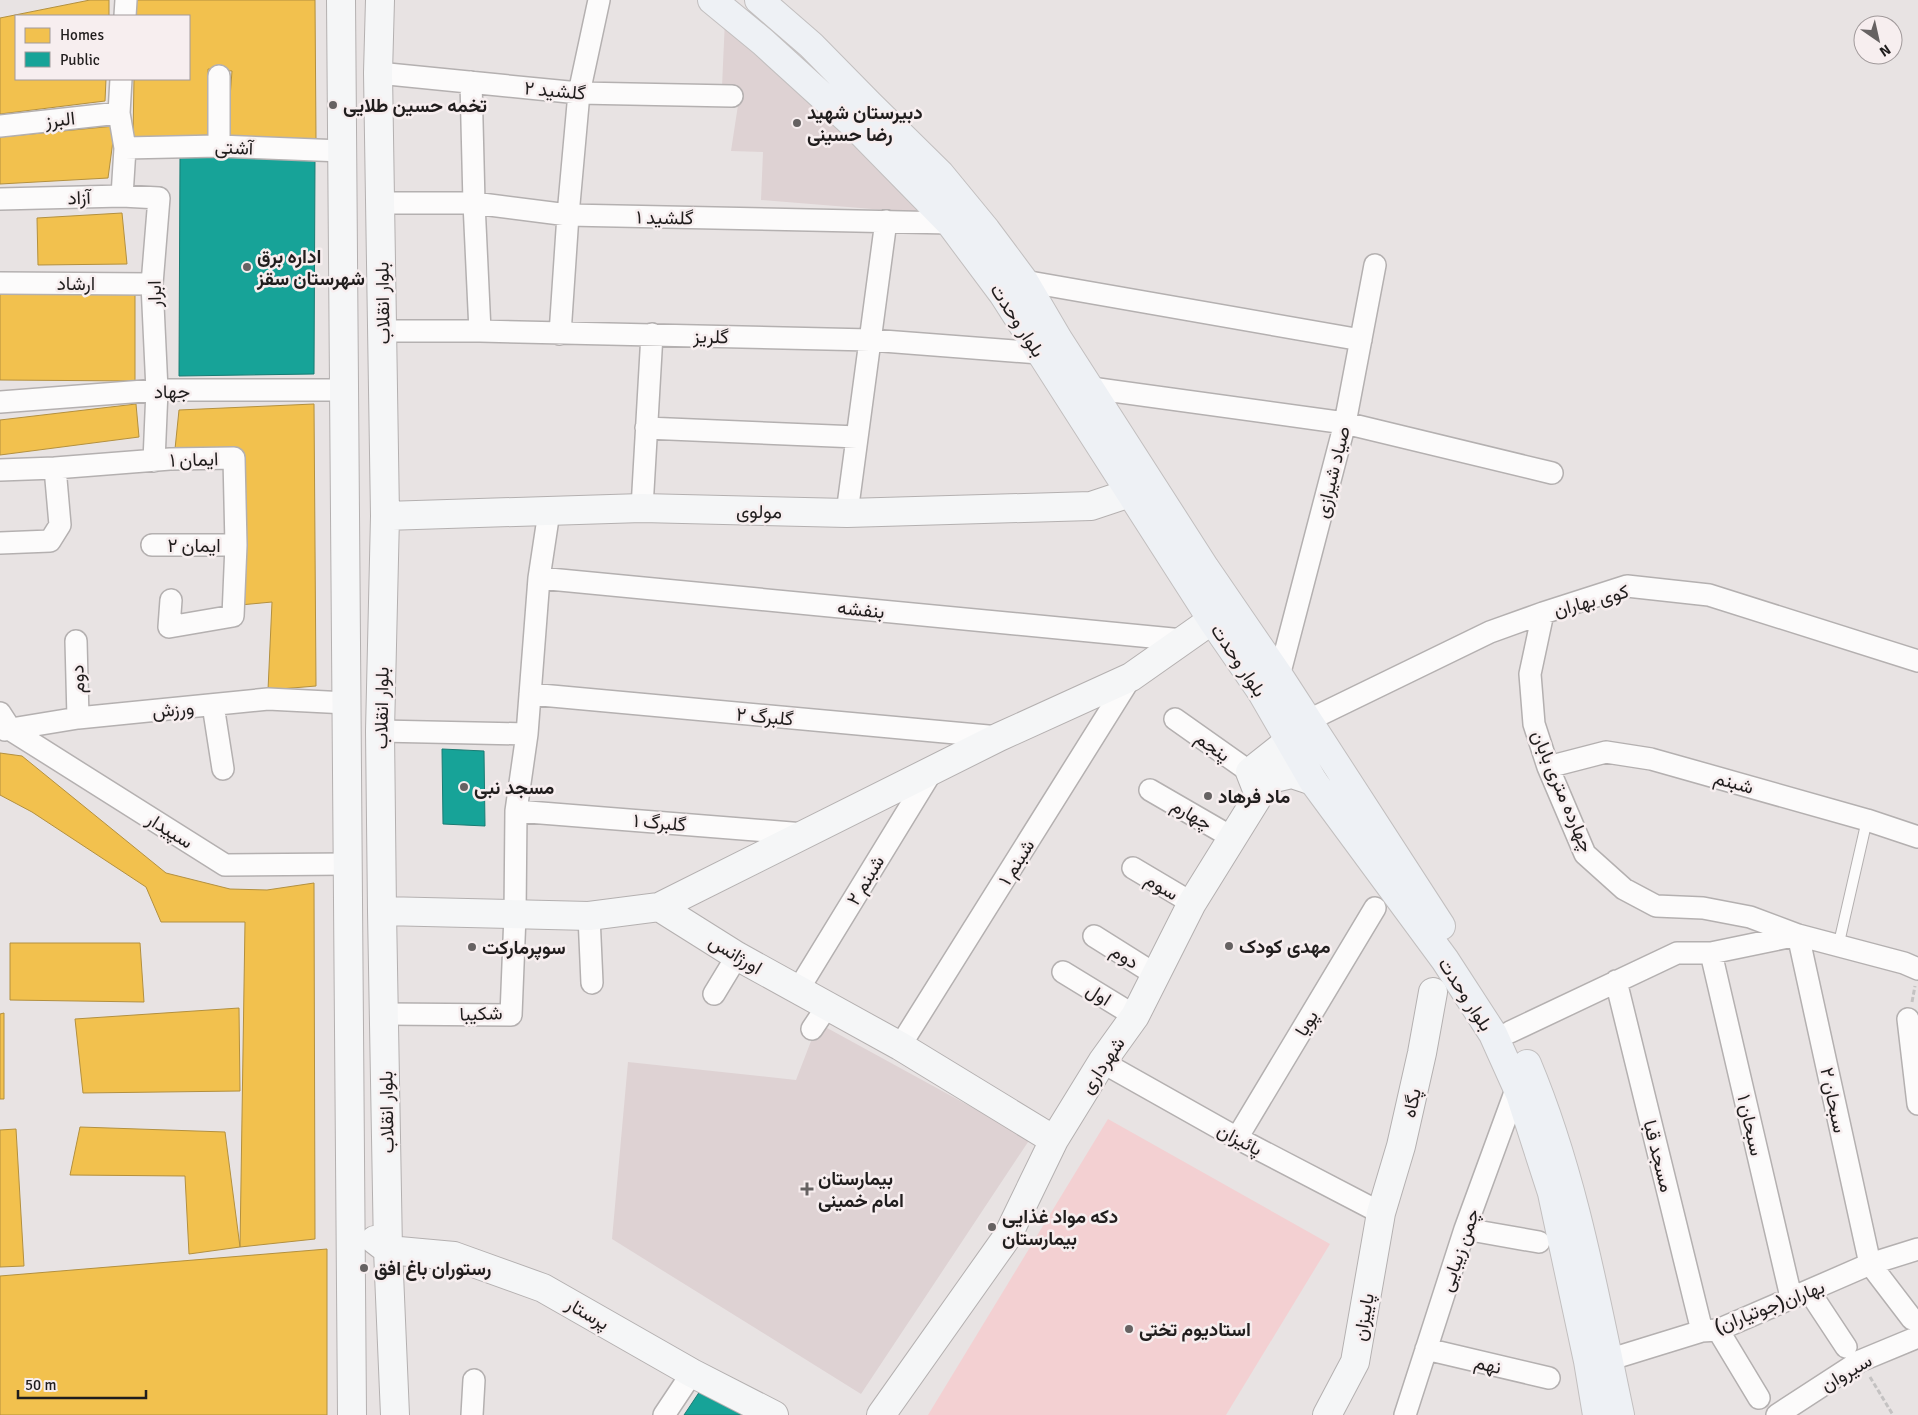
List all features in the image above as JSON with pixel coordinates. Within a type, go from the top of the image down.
[{"type":"main road","name":"بلوار وحدت","points":[[712,0],[763,42],[853,124],[950,223],[1003,294],[1212,620],[1261,691],[1313,781],[1445,960],[1493,1034],[1517,1087],[1552,1193],[1598,1361],[1620,1415]]},
{"type":"main road","name":"بلوار وحدت","points":[[759,0],[811,45],[940,174],[986,230],[1024,281],[1058,340],[1091,388],[1205,568],[1279,676],[1307,722],[1510,1032],[1527,1063],[1543,1101],[1569,1182],[1598,1361],[1597,1415]]},
{"type":"street","points":[[125,15],[126,0]]},
{"type":"street","name":"بلوار انقلاب","points":[[341,0],[352,1415]]},
{"type":"street","name":"بلوار انقلاب","points":[[380,0],[378,73],[386,516],[380,731],[388,1250],[395,1415]]},
{"type":"street","points":[[560,334],[579,93],[600,0]]},
{"type":"street","name":"گلشید ۲","points":[[378,73],[579,93],[732,96]]},
{"type":"street","points":[[219,76],[219,146]]},
{"type":"street","points":[[121,80],[119,113],[125,148],[122,196]]},
{"type":"street","points":[[471,82],[480,331]]},
{"type":"street","name":"البرز","points":[[0,126],[119,113]]},
{"type":"street","name":"آشتی","points":[[125,148],[219,146],[342,151]]},
{"type":"street","name":"آزاد","points":[[0,199],[122,196],[159,198]]},
{"type":"street","name":"ابرار","points":[[154,461],[157,390],[152,284],[159,198]]},
{"type":"street","name":"گلشید ۱","points":[[381,203],[474,203],[568,215],[950,223]]},
{"type":"street","points":[[847,513],[886,221]]},
{"type":"street","points":[[343,250],[355,247],[371,249],[382,278]]},
{"type":"street","name":"صیاد شیرازی","points":[[1279,676],[1345,423],[1375,265]]},
{"type":"street","points":[[1024,281],[1361,340]]},
{"type":"street","name":"ارشاد","points":[[0,283],[152,284]]},
{"type":"street","name":"گلریز","points":[[382,331],[652,334],[870,340],[1040,352]]},
{"type":"street","points":[[642,508],[652,334]]},
{"type":"street","points":[[1091,388],[1345,423],[1552,473]]},
{"type":"street","name":"جهاد","points":[[0,402],[157,390],[344,390]]},
{"type":"street","points":[[646,428],[857,437]]},
{"type":"street","name":"ایمان ۱","points":[[0,470],[55,468],[170,459],[234,458],[236,544]]},
{"type":"street","points":[[0,543],[50,541],[60,525],[55,468]]},
{"type":"street","name":"مولوی","points":[[386,516],[642,508],[847,513],[1091,506],[1130,493]]},
{"type":"street","points":[[515,915],[516,811],[527,734],[539,578],[549,512]]},
{"type":"street","points":[[171,600],[169,627],[233,616],[236,544]]},
{"type":"street","name":"ایمان ۲","points":[[152,545],[236,544]]},
{"type":"street","name":"بنفشه","points":[[539,578],[1184,640]]},
{"type":"street","name":"کوی بهاران","points":[[1307,722],[1490,632],[1627,586],[1709,595],[1918,661]]},
{"type":"street","name":"چهارده متری بابان","points":[[1543,613],[1530,674],[1534,724],[1548,767],[1585,854],[1624,890],[1656,906],[1703,908],[1750,917],[1798,935],[1904,963],[1917,974]]},
{"type":"street","points":[[382,911],[589,916],[659,907],[999,737],[1131,677],[1212,620]]},
{"type":"street","name":"دوم","points":[[76,641],[78,718]]},
{"type":"street","name":"شبنم ۱","points":[[900,1046],[1131,677]]},
{"type":"street","name":"گلبرگ ۲","points":[[530,694],[999,737]]},
{"type":"street","name":"ورزش","points":[[4,725],[268,698],[347,703]]},
{"type":"street","points":[[214,705],[222,769]]},
{"type":"street","name":"پنجم","points":[[1176,719],[1255,784]]},
{"type":"street","name":"شهرداری","points":[[882,1415],[1007,1237],[1054,1140],[1102,1062],[1135,1016],[1192,903],[1234,838],[1255,784],[1289,741],[1307,722]]},
{"type":"street","name":"سپیدار","points":[[4,725],[225,865],[348,864]]},
{"type":"street","points":[[380,731],[527,734]]},
{"type":"street","name":"شبنم","points":[[1548,767],[1606,752],[1651,759],[1866,820],[1918,837]]},
{"type":"street","name":"شبنم ۲","points":[[798,990],[932,771]]},
{"type":"street","points":[[1255,784],[1292,774],[1313,781]]},
{"type":"street","name":"چهارم","points":[[1150,790],[1234,838]]},
{"type":"street","name":"گلبرگ ۱","points":[[516,811],[804,834]]},
{"type":"street","name":"سوم","points":[[1132,868],[1192,903]]},
{"type":"street","name":"اورژانس","points":[[659,907],[737,956],[900,1046],[1054,1140]]},
{"type":"street","name":"پویا","points":[[1237,1138],[1375,908]]},
{"type":"street","name":"شکیبا","points":[[384,1014],[511,1015],[515,915]]},
{"type":"street","points":[[589,916],[592,983]]},
{"type":"street","points":[[1510,1032],[1677,953],[1711,953],[1798,935]]},
{"type":"street","name":"سبحان ۲","points":[[1798,935],[1870,1264]]},
{"type":"street","name":"دوم","points":[[1094,936],[1156,975]]},
{"type":"street","name":"سبحان ۱","points":[[1711,953],[1800,1294]]},
{"type":"street","points":[[714,994],[737,956]]},
{"type":"street","name":"اول","points":[[1063,972],[1135,1016]]},
{"type":"street","name":"مسجد قبا","points":[[1616,981],[1710,1330],[1759,1398]]},
{"type":"street","name":"پگاه","points":[[1381,1213],[1401,1146],[1422,1053],[1432,992]]},
{"type":"street","points":[[812,1028],[828,1005]]},
{"type":"street","points":[[1908,1019],[1918,1104]]},
{"type":"street","name":"پائیزان","points":[[1102,1062],[1237,1138],[1381,1213]]},
{"type":"street","name":"چمن زیبایی","points":[[1405,1415],[1465,1229],[1517,1087]]},
{"type":"street","name":"پاییزان","points":[[1327,1415],[1355,1362],[1381,1213]]},
{"type":"street","points":[[351,1220],[388,1250]]},
{"type":"street","points":[[1465,1229],[1539,1242]]},
{"type":"street","name":"بهاران(جوتیاران)","points":[[1598,1361],[1710,1330],[1870,1264],[1918,1249]]},
{"type":"street","name":"پرستار","points":[[388,1250],[454,1256],[543,1288],[692,1373],[774,1415]]},
{"type":"street","points":[[1870,1264],[1915,1328]]},
{"type":"street","points":[[1800,1294],[1853,1354]]},
{"type":"street","name":"سیروان","points":[[1786,1412],[1853,1354],[1915,1328]]},
{"type":"street","name":"نهم","points":[[1426,1349],[1549,1378]]},
{"type":"street","points":[[664,1415],[692,1373]]},
{"type":"street","points":[[472,1415],[474,1380]]},
{"type":"lane","points":[[1838,946],[1866,820]]},
{"type":"path","points":[[1908,1019],[1917,974]]},
{"type":"path","points":[[1853,1354],[1893,1415]]},
{"type":"shaded area","name":"دبیرستان شهید رضا حسینی","points":[[725,19],[946,215],[761,200],[763,152],[731,151],[740,92],[722,87]]},
{"type":"shaded area","name":"بیمارستان امام خمینی","points":[[818,1023],[1030,1139],[861,1394],[612,1239],[628,1062],[796,1080]]},
{"type":"shaded area","name":"استادیوم تختی","points":[[1108,1119],[1330,1244],[1226,1415],[928,1415]]},
{"type":"building: Homes","points":[[90,0],[109,0],[109,15],[15,15]]},
{"type":"building: Homes","points":[[135,0],[315,0],[316,140],[227,137],[232,71],[208,69],[210,135],[133,138],[134,80],[190,80],[190,15],[135,15]]},
{"type":"building: Homes","points":[[15,15],[15,80],[106,80],[105,101],[0,114],[0,18]]},
{"type":"building: Homes","points":[[115,126],[108,178],[0,184],[0,137]]},
{"type":"building: Homes","points":[[122,213],[127,264],[38,265],[37,218]]},
{"type":"building: Homes","points":[[0,292],[135,293],[135,381],[0,380]]},
{"type":"building: Homes","points":[[136,404],[139,437],[0,455],[0,420]]},
{"type":"building: Homes","points":[[314,404],[316,686],[268,690],[272,602],[240,605],[240,454],[175,449],[179,410]]},
{"type":"building: Homes","points":[[0,753],[22,756],[166,873],[230,889],[267,890],[314,883],[315,1239],[240,1247],[245,922],[161,922],[146,887],[32,812],[0,795]]},
{"type":"building: Homes","points":[[10,943],[140,943],[144,1002],[10,1000]]},
{"type":"building: Homes","points":[[239,1008],[240,1091],[83,1093],[75,1019]]},
{"type":"building: Homes","points":[[4,1013],[4,1099],[0,1099],[0,1014]]},
{"type":"building: Homes","points":[[80,1127],[225,1132],[240,1247],[189,1254],[185,1176],[70,1175]]},
{"type":"building: Homes","points":[[16,1129],[24,1266],[0,1267],[0,1130]]},
{"type":"building: Homes","points":[[327,1249],[327,1415],[0,1415],[0,1276]]},
{"type":"building: Public","name":"اداره برق شهرستان سقز","points":[[180,155],[315,160],[314,374],[179,376]]},
{"type":"building: Public","name":"مسجد نبی","points":[[442,749],[484,751],[485,826],[443,824]]},
{"type":"building: Public","points":[[702,1388],[753,1415],[684,1415]]},
{"type":"place","name":"تخمه حسین طلایی","points":[[333,105]]},
{"type":"place","name":"دبیرستان شهید رضا حسینی","points":[[797,123]]},
{"type":"place","name":"اداره برق شهرستان سقز","points":[[247,267]]},
{"type":"place","name":"مسجد نبی","points":[[464,787]]},
{"type":"place","name":"ماد فرهاد","points":[[1208,796]]},
{"type":"place","name":"مهدی کودک","points":[[1229,946]]},
{"type":"place","name":"سوپرمارکت","points":[[472,947]]},
{"type":"place","name":"بیمارستان امام خمینی","points":[[807,1189]]},
{"type":"place","name":"دکه مواد غذایی بیمارستان","points":[[992,1227]]},
{"type":"place","name":"رستوران باغ افق","points":[[364,1268]]},
{"type":"place","name":"استادیوم تختی","points":[[1129,1329]]}]
